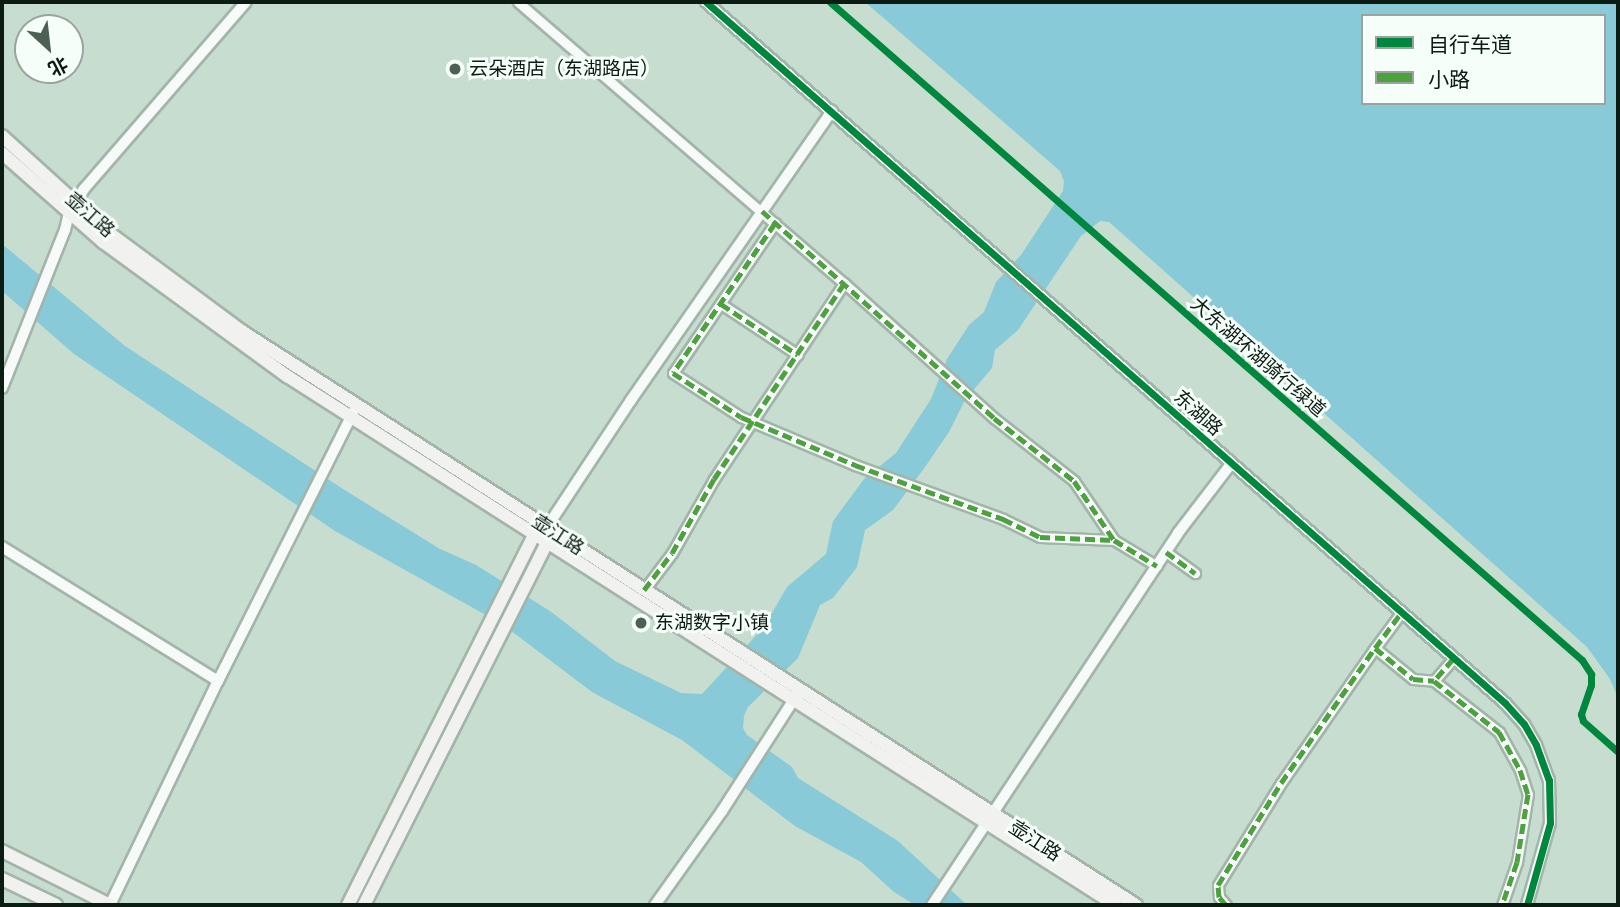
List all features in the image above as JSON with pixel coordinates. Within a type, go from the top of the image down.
[{"type":"main road","name":"壶江路","points":[[2,136],[72,208]]},
{"type":"main road","name":"壶江路","points":[[2,153],[179,287],[354,411],[990,818],[1115,905]]},
{"type":"main road","name":"壶江路","points":[[544,531],[645,590],[732,652]]},
{"type":"main road","points":[[364,905],[486,645],[517,564],[544,531]]},
{"type":"main road","points":[[348,905],[486,645],[531,572],[544,531]]},
{"type":"main road","name":"壶江路","points":[[990,818],[1136,905]]},
{"type":"main road","points":[[2,851],[110,905]]},
{"type":"main road","points":[[2,879],[56,905]]},
{"type":"street","points":[[2,388],[72,208],[95,174],[246,2]]},
{"type":"street","points":[[518,2],[762,211],[994,418],[1074,481],[1114,540],[1157,566]]},
{"type":"street","name":"东湖路","points":[[706,2],[1505,703],[1524,724],[1536,744],[1549,780],[1550,823],[1527,905]]},
{"type":"street","points":[[544,531],[832,110]]},
{"type":"street","points":[[775,223],[673,373],[754,422],[856,465],[1003,519],[1040,537],[1114,540]]},
{"type":"street","points":[[645,590],[672,553],[714,479],[844,283]]},
{"type":"street","points":[[720,304],[797,355]]},
{"type":"street","points":[[110,905],[289,537],[354,411]]},
{"type":"street","points":[[932,905],[1166,552],[1231,464]]},
{"type":"street","points":[[2,547],[218,681]]},
{"type":"street","points":[[1166,552],[1195,573]]},
{"type":"street","points":[[1226,905],[1219,897],[1218,885],[1281,783],[1401,613]]},
{"type":"street","points":[[1375,648],[1413,678],[1434,681],[1499,732],[1527,786],[1528,807],[1517,862],[1502,905]]},
{"type":"street","points":[[1434,681],[1453,659]]},
{"type":"street","points":[[655,905],[722,811],[798,694]]},
{"type":"water","points":[[865,2],[1618,2],[1618,698],[1610,679],[1587,647],[1109,222],[1100,221],[1081,236],[1018,330],[995,350],[992,368],[965,400],[949,432],[893,510],[865,530],[857,567],[833,598],[820,605],[798,658],[748,707],[744,716],[743,728],[747,735],[792,767],[798,778],[898,841],[967,905],[915,905],[894,892],[861,862],[795,826],[682,740],[592,692],[502,624],[335,531],[74,354],[2,291],[2,244],[125,346],[343,489],[440,549],[476,565],[550,611],[615,661],[681,693],[702,694],[764,627],[787,587],[826,554],[833,521],[864,479],[896,453],[931,399],[947,359],[969,325],[984,312],[996,282],[1021,255],[1063,191],[1064,181],[1060,171]]},
{"type":"marked path","points":[[762,211],[994,418],[1074,481],[1114,540],[1157,566]]},
{"type":"marked path","points":[[775,223],[673,373],[741,417],[855,465],[1003,519],[1040,537],[1114,540]]},
{"type":"marked path","points":[[644,590],[672,553],[714,479],[844,283]]},
{"type":"marked path","points":[[721,304],[798,355]]},
{"type":"marked path","points":[[1166,552],[1195,573]]},
{"type":"marked path","points":[[1375,648],[1401,613]]},
{"type":"marked path","points":[[1226,905],[1219,897],[1218,885],[1281,783],[1375,648],[1413,679],[1434,681]]},
{"type":"marked path","points":[[1453,659],[1434,681],[1499,732],[1520,770],[1528,794],[1517,862],[1502,905]]},
{"type":"cycle path","points":[[706,2],[1505,703],[1524,724],[1536,745],[1549,780],[1550,823],[1527,905]]},
{"type":"cycle path","name":"大东湖环湖骑行绿道","points":[[830,2],[1582,660],[1591,674],[1591,685],[1581,714],[1583,721],[1618,752]]},
{"type":"place","name":"云朵酒店（东湖路店）","points":[[455,69]]},
{"type":"place","name":"东湖数字小镇","points":[[641,623]]}]
